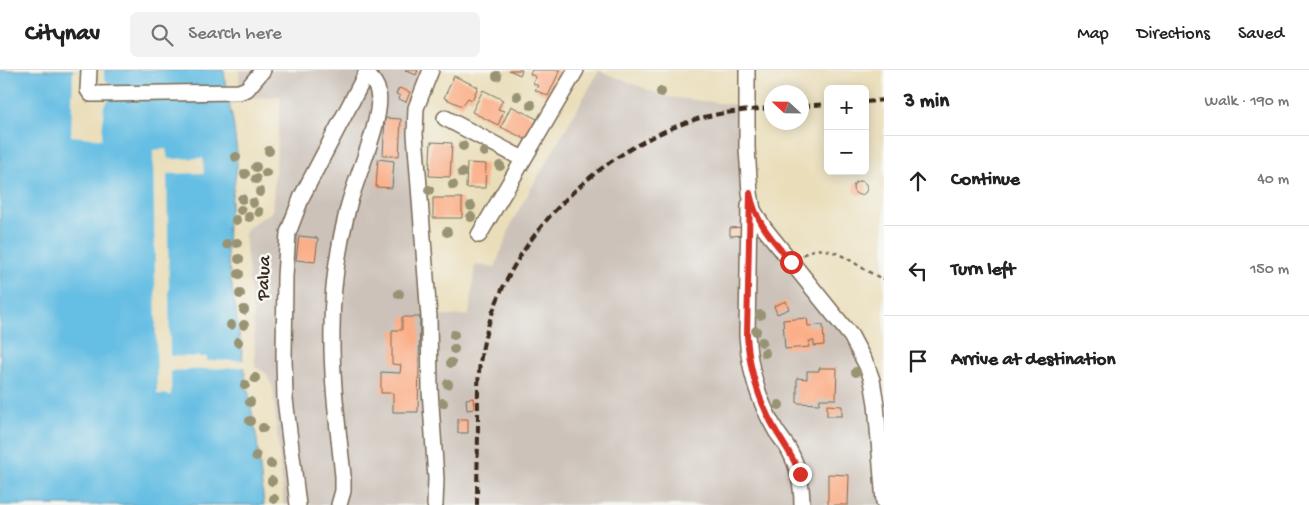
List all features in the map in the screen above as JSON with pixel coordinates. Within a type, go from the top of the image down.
[{"type":"street","points":[[89,70],[88,90],[91,94],[95,94],[239,92],[248,89],[263,70]]},
{"type":"street","points":[[431,70],[416,108],[414,134],[429,317],[430,390],[436,480],[435,504]]},
{"type":"street","points":[[479,235],[576,70]]},
{"type":"street","points":[[747,70],[747,148],[750,193],[747,335],[749,357],[756,386],[764,406],[797,465],[802,487],[802,505]]},
{"type":"street","points":[[339,505],[343,491],[343,476],[334,380],[334,285],[348,208],[376,120],[379,104],[377,85],[367,71]]},
{"type":"street","name":"Palua","points":[[298,505],[284,382],[285,285],[288,233],[302,196],[367,71]]},
{"type":"street","points":[[445,118],[523,159]]},
{"type":"street","points":[[750,193],[753,210],[764,228],[850,336],[867,366],[872,380],[876,404],[884,502]]},
{"type":"path","points":[[791,262],[807,252],[826,250],[843,256],[867,272],[884,279]]},
{"type":"shaded area","points":[[239,70],[431,70],[419,98],[429,317],[469,315],[475,265],[495,267],[513,220],[599,71],[668,97],[747,106],[753,210],[867,366],[884,505],[284,505],[273,388],[266,373],[255,367],[254,325],[245,236],[246,230],[272,212],[281,96],[239,99]]},
{"type":"water","points":[[0,70],[224,70],[237,153],[237,167],[228,221],[227,253],[257,440],[264,505],[0,505]]},
{"type":"pier","points":[[73,70],[104,70],[104,78],[112,87],[108,101],[104,105],[102,139],[71,136]]},
{"type":"pier","points":[[166,149],[168,159],[203,158],[204,173],[167,174],[170,356],[207,357],[207,361],[245,360],[246,367],[171,371],[171,395],[157,394],[153,150]]},
{"type":"building","points":[[405,70],[418,70],[416,75]]},
{"type":"building","points":[[509,70],[522,70],[520,75]]},
{"type":"building","points":[[532,70],[560,70],[548,96],[535,90],[538,86],[533,83],[536,77],[530,74]]},
{"type":"building","points":[[454,76],[478,87],[472,100],[468,98],[462,106],[444,98]]},
{"type":"building","points":[[399,88],[410,92],[406,102],[399,99],[400,96],[396,94]]},
{"type":"building","points":[[483,90],[503,100],[498,109],[504,111],[498,125],[472,112]]},
{"type":"building","points":[[511,106],[537,119],[527,140],[501,127]]},
{"type":"building","points":[[385,118],[401,119],[399,156],[383,155]]},
{"type":"building","points":[[431,142],[452,143],[450,177],[429,176]]},
{"type":"building","points":[[378,159],[394,161],[392,188],[376,187]]},
{"type":"building","points":[[467,163],[486,164],[485,188],[466,188]]},
{"type":"building","points":[[860,181],[865,183],[867,188],[865,193],[860,195],[855,193],[853,188],[855,183]]},
{"type":"building","points":[[433,198],[462,198],[462,218],[433,218]]},
{"type":"building","points":[[744,227],[744,235],[730,236],[730,228]]},
{"type":"building","points":[[299,236],[318,238],[315,262],[296,260]]},
{"type":"building","points":[[786,301],[789,309],[777,314],[774,306]]},
{"type":"building","points":[[402,317],[420,317],[418,412],[393,412],[393,393],[381,393],[381,372],[400,373],[401,365],[392,364],[392,330],[402,330]]},
{"type":"building","points":[[807,318],[808,326],[823,325],[824,345],[814,346],[814,341],[809,341],[809,347],[785,349],[783,320]]},
{"type":"building","points":[[819,368],[837,368],[836,399],[820,399],[819,404],[797,403],[797,378],[807,379],[807,371],[819,371]]},
{"type":"building","points":[[473,398],[474,409],[467,410],[466,399]]},
{"type":"building","points":[[827,405],[842,406],[842,416],[827,416]]},
{"type":"building","points":[[458,419],[468,419],[468,433],[458,433]]},
{"type":"building","points":[[828,474],[849,475],[848,505],[828,505]]},
{"type":"railway","points":[[869,102],[884,100]]},
{"type":"railway","points":[[809,105],[824,104]]},
{"type":"railway","points":[[477,505],[478,389],[481,357],[491,316],[508,277],[530,241],[558,208],[589,178],[624,153],[661,133],[700,118],[764,109]]},
{"type":"route","points":[[791,262],[764,228],[753,210],[750,193],[747,335],[749,357],[752,373],[764,406],[797,465],[800,474]]}]
